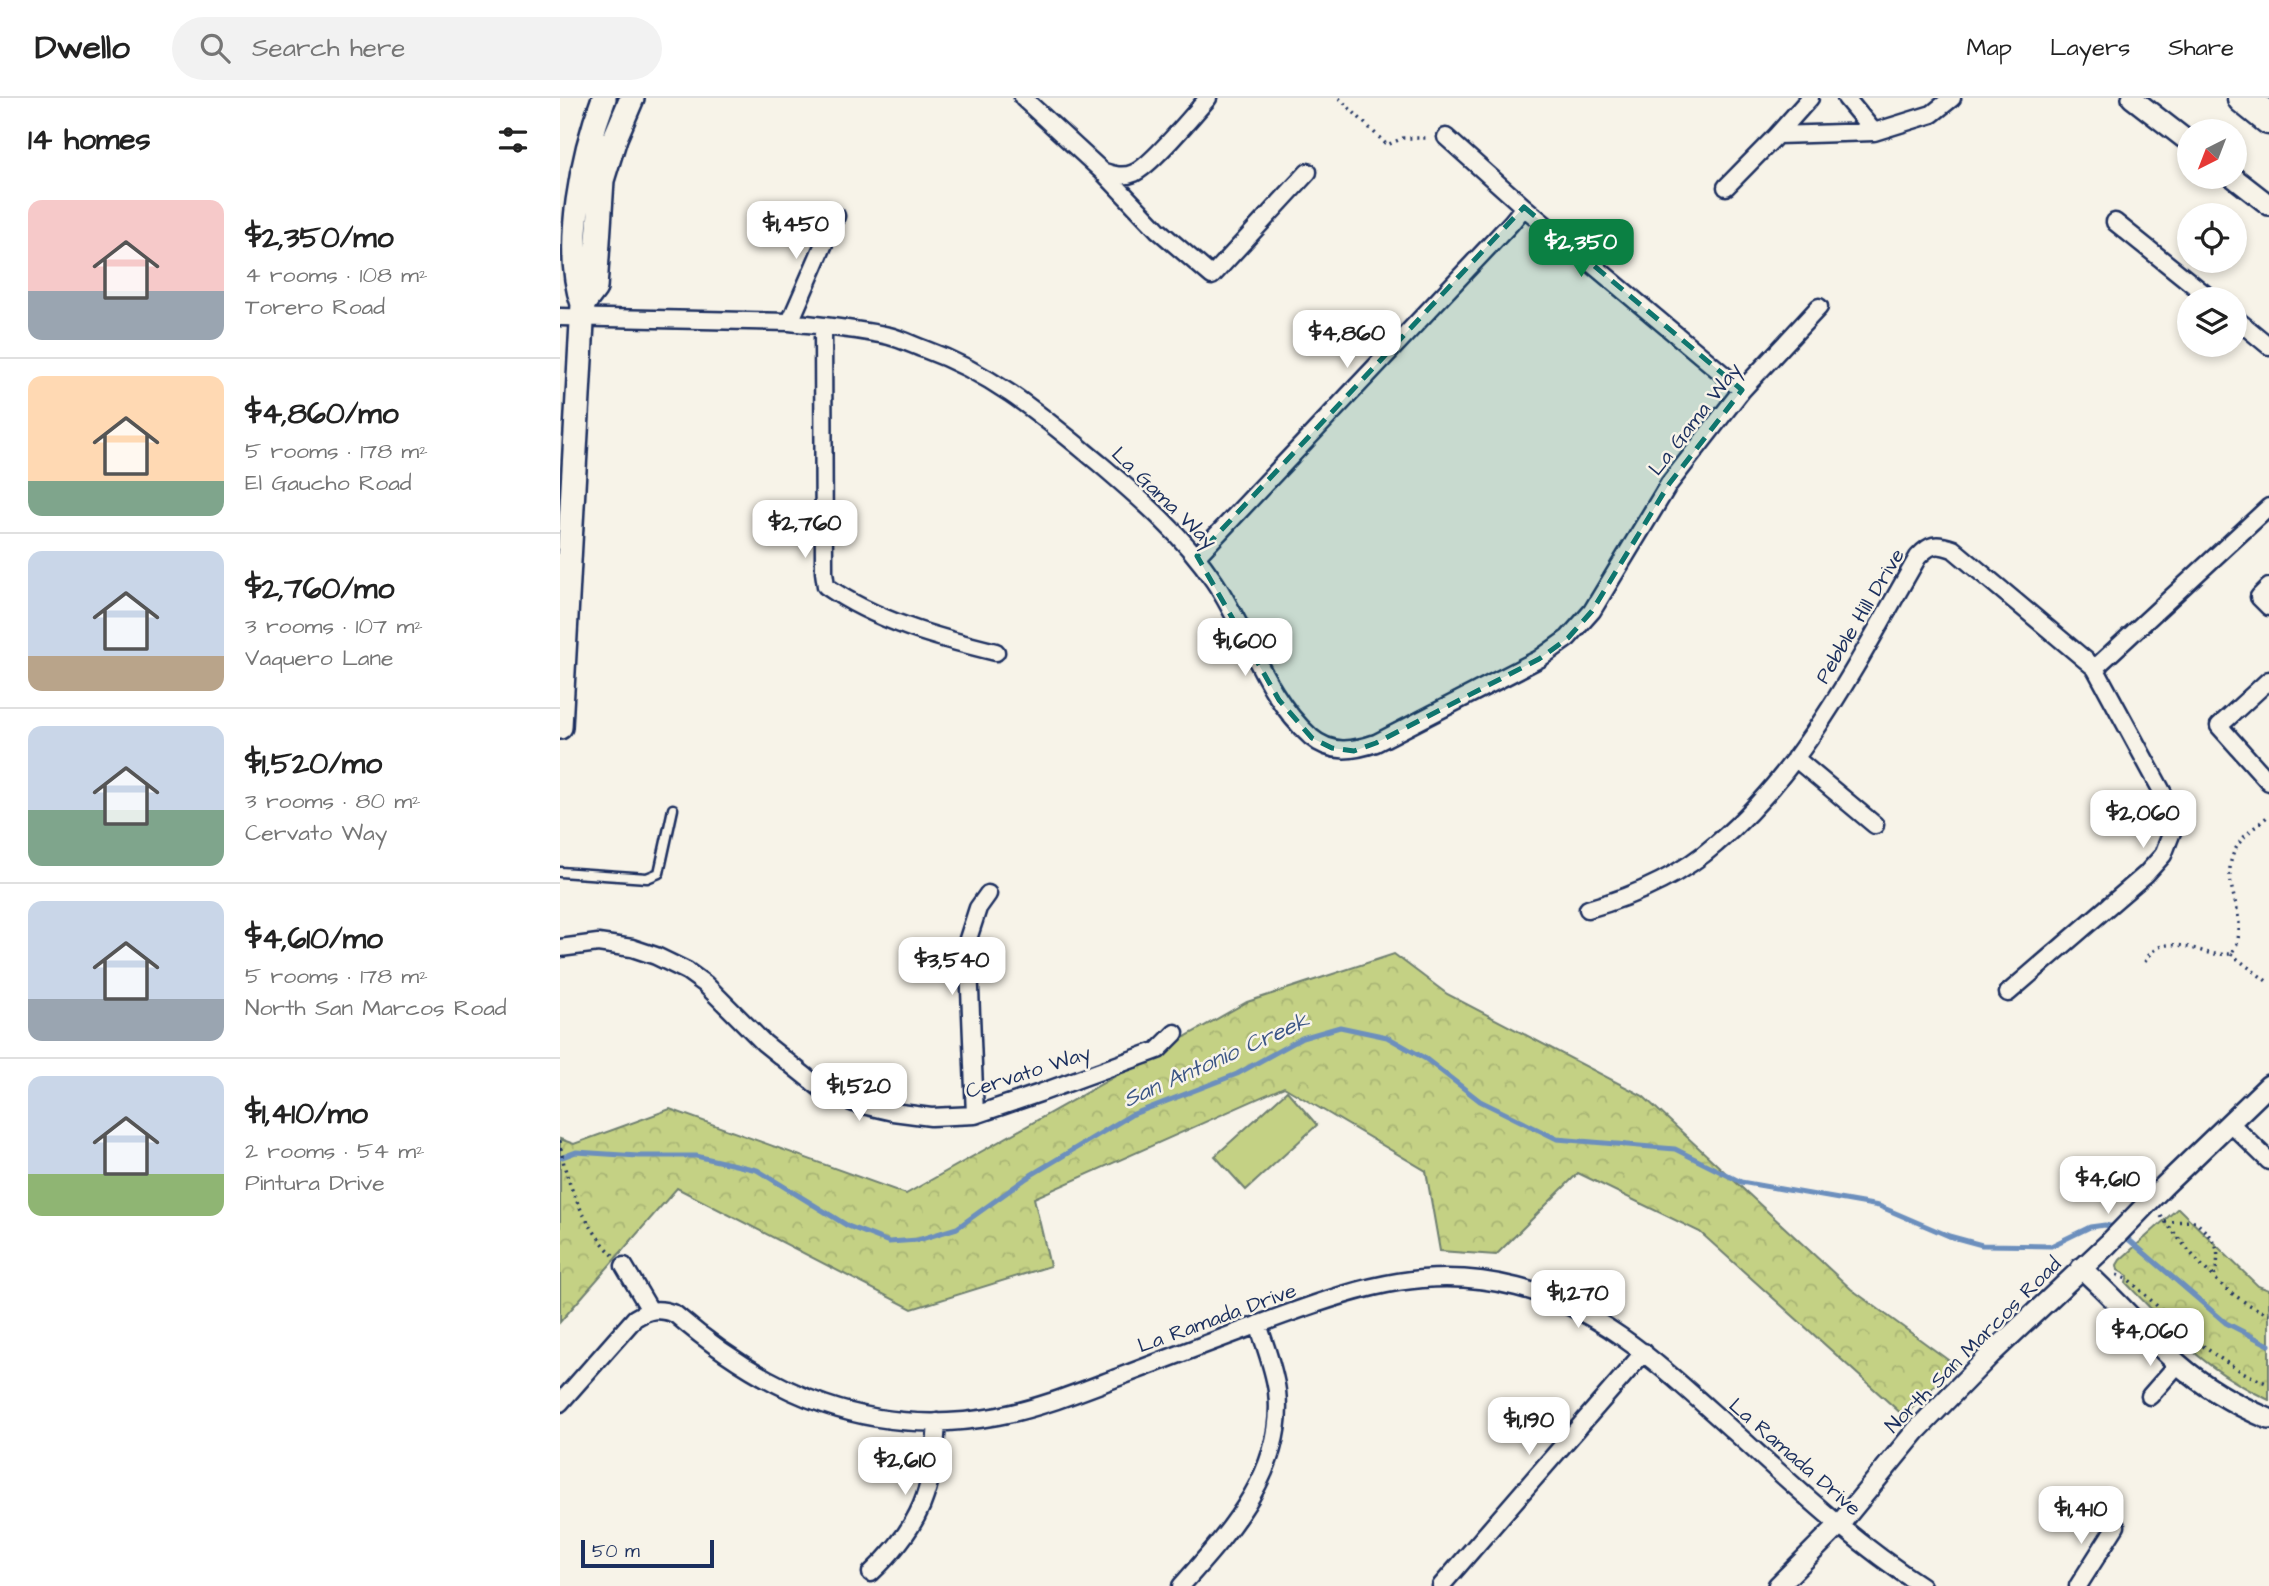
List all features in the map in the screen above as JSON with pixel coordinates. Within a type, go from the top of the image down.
[{"type":"highway","points":[[2243,98],[2269,119]]},
{"type":"main road","points":[[560,727],[577,287],[576,225],[581,175],[604,98]]},
{"type":"main road","points":[[575,313],[595,288],[602,180],[615,138],[632,98]]},
{"type":"street","points":[[1023,98],[1102,171],[1158,230],[1212,276],[1308,172]]},
{"type":"street","points":[[1102,171],[1116,176],[1135,173],[1150,161],[1208,98]]},
{"type":"street","points":[[1726,187],[1810,98]]},
{"type":"street","points":[[1846,98],[1874,132]]},
{"type":"street","points":[[1777,135],[1874,132],[1932,114],[1952,98]]},
{"type":"street","points":[[2132,98],[2177,133]]},
{"type":"street","points":[[1446,137],[1742,390]]},
{"type":"street","points":[[2247,188],[2269,205]]},
{"type":"street","points":[[1197,556],[1502,233],[1524,206]]},
{"type":"street","points":[[790,322],[836,216]]},
{"type":"street","points":[[2115,222],[2196,287]]},
{"type":"street","name":"La Gama Way","points":[[575,313],[790,322],[891,337],[954,360],[995,382],[1025,402],[1124,485],[1197,556],[1226,599],[1266,680],[1279,700],[1312,737],[1332,748],[1354,751],[1376,743],[1539,659],[1568,638],[1592,611],[1669,484],[1742,390],[1819,307]]},
{"type":"street","points":[[823,326],[826,586],[842,598],[930,636],[996,652]]},
{"type":"street","points":[[2247,328],[2269,346]]},
{"type":"street","points":[[2008,993],[2146,874],[2163,855],[2177,819],[2095,668],[2269,507]]},
{"type":"street","name":"Pebble Hill Drive","points":[[1588,909],[1623,899],[1676,873],[1716,845],[1752,809],[1795,758],[1846,682],[1918,557],[1938,536],[2095,668]]},
{"type":"street","points":[[2269,587],[2259,597],[2269,607]]},
{"type":"street","points":[[2269,680],[2219,726],[2269,782]]},
{"type":"street","points":[[1795,758],[1875,825]]},
{"type":"street","points":[[975,1115],[968,939],[978,908],[988,894]]},
{"type":"street","name":"Cervato Way","points":[[560,948],[598,943],[632,948],[687,971],[705,984],[764,1043],[824,1090],[854,1103],[893,1112],[931,1117],[975,1115],[1158,1050],[1175,1033]]},
{"type":"street","name":"North San Marcos Road","points":[[1779,1586],[1839,1525],[1916,1431],[1991,1354],[2108,1244],[2269,1085]]},
{"type":"street","points":[[2229,1122],[2269,1161]]},
{"type":"street","points":[[560,1403],[635,1318],[650,1310],[624,1266]]},
{"type":"street","points":[[2081,1268],[2178,1364],[2213,1390],[2269,1419]]},
{"type":"street","name":"La Ramada Drive","points":[[650,1310],[663,1309],[675,1314],[736,1362],[789,1392],[819,1403],[869,1415],[904,1421],[937,1422],[996,1416],[1032,1408],[1331,1298],[1390,1281],[1418,1278],[1477,1280],[1516,1286],[1558,1300],[1596,1319],[1644,1352],[1839,1525],[1922,1586]]},
{"type":"street","points":[[1181,1586],[1226,1535],[1254,1497],[1273,1446],[1278,1418],[1277,1390],[1258,1324]]},
{"type":"street","points":[[1441,1586],[1644,1352]]},
{"type":"street","points":[[2150,1396],[2178,1364]]},
{"type":"street","points":[[871,1573],[893,1552],[916,1520],[929,1483],[937,1422]]},
{"type":"street","points":[[2078,1586],[2116,1526]]},
{"type":"lane","points":[[560,872],[647,878],[659,873],[673,809]]},
{"type":"path","points":[[1339,98],[1387,145],[1403,138],[1446,137]]},
{"type":"path","points":[[2231,954],[2238,939],[2229,863],[2240,842],[2269,815]]},
{"type":"path","points":[[2145,962],[2149,954],[2169,943],[2183,945],[2212,954],[2231,954],[2269,984]]},
{"type":"path","points":[[560,1141],[573,1190],[597,1238],[624,1266]]},
{"type":"path","points":[[2143,1209],[2165,1222],[2234,1296],[2269,1314]]},
{"type":"path","points":[[2165,1222],[2195,1221],[2213,1239],[2220,1259],[2214,1276]]},
{"type":"path","points":[[2112,1273],[2129,1280],[2194,1340],[2221,1359],[2269,1384]]},
{"type":"highlighted area","points":[[1524,207],[1742,390],[1669,484],[1592,611],[1568,638],[1539,659],[1376,743],[1354,751],[1332,748],[1312,738],[1279,700],[1197,556]]},
{"type":"green space","points":[[1394,954],[1447,994],[1643,1096],[1851,1289],[1955,1365],[1904,1416],[1700,1232],[1578,1173],[1496,1255],[1440,1251],[1426,1171],[1284,1087],[1034,1198],[1050,1266],[912,1309],[677,1188],[560,1322],[560,1139],[574,1144],[670,1109],[906,1194],[1247,1002]]},
{"type":"green space","points":[[1287,1091],[1317,1125],[1246,1190],[1215,1156]]},
{"type":"green space","points":[[2178,1208],[2258,1286],[2269,1290],[2269,1400],[2223,1374],[2184,1343],[2157,1319],[2158,1316],[2126,1283],[2128,1276],[2118,1270],[2120,1260]]},
{"type":"waterway","name":"San Antonio Creek","points":[[560,1158],[576,1152],[696,1156],[757,1170],[848,1226],[889,1242],[918,1240],[957,1228],[1031,1175],[1131,1115],[1237,1074],[1302,1038],[1340,1027],[1387,1037],[1426,1059],[1480,1101],[1557,1139],[1675,1149],[1741,1182],[1879,1206],[1949,1236],[1982,1245],[2051,1246],[2090,1227],[2114,1227],[2226,1323],[2269,1345]]}]
